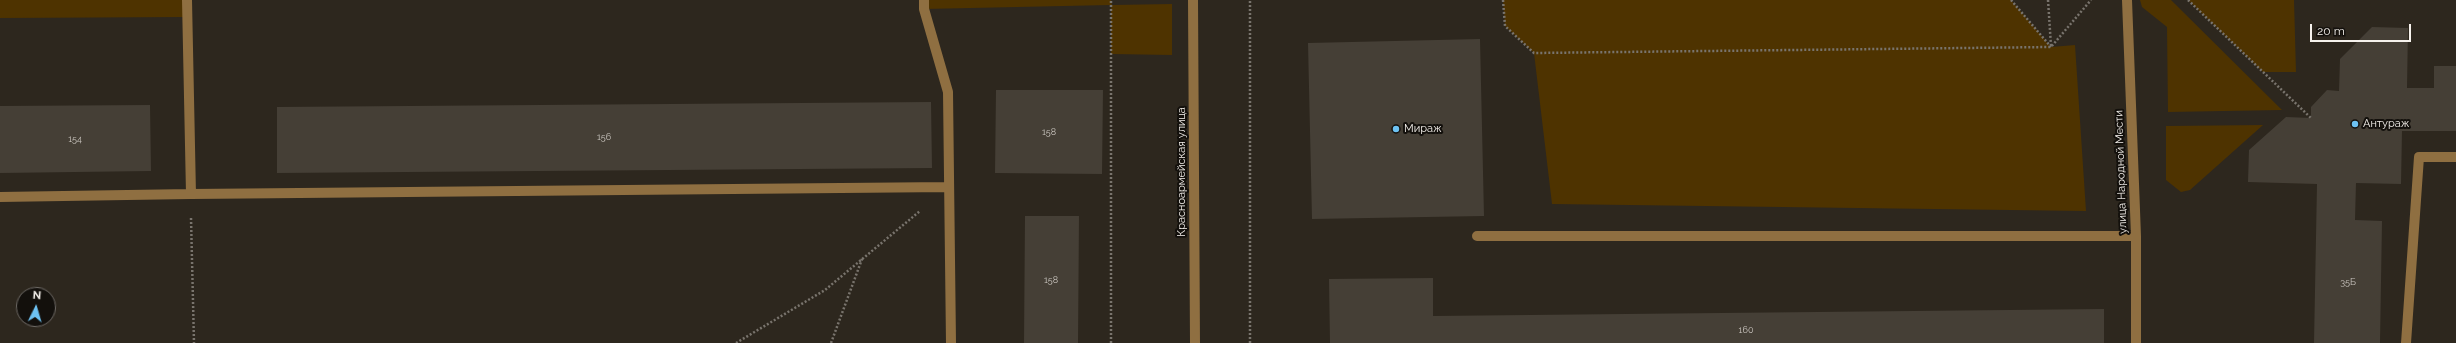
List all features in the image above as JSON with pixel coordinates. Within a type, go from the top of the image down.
[{"type":"street","points":[[187,0],[191,194]]},
{"type":"street","points":[[924,0],[924,9],[948,92],[951,343]]},
{"type":"street","name":"Красноармейская улица","points":[[1193,0],[1195,343]]},
{"type":"street","name":"улица Народной Мести","points":[[2127,0],[2136,236],[2136,343]]},
{"type":"street","points":[[2406,343],[2419,157],[2456,157]]},
{"type":"street","points":[[0,196],[948,187]]},
{"type":"street","points":[[1478,236],[2136,236]]},
{"type":"path","points":[[1111,0],[1111,343]]},
{"type":"path","points":[[1250,0],[1250,343]]},
{"type":"path","points":[[1503,0],[1504,26],[1534,53],[2051,47],[2091,0]]},
{"type":"path","points":[[2012,0],[2051,47]]},
{"type":"path","points":[[2048,0],[2051,47]]},
{"type":"path","points":[[2188,0],[2311,118]]},
{"type":"path","points":[[736,343],[825,290],[948,187]]},
{"type":"path","points":[[191,194],[194,343]]},
{"type":"path","points":[[832,343],[862,258]]},
{"type":"shaded area","points":[[0,0],[187,0],[188,17],[0,18]]},
{"type":"shaded area","points":[[924,0],[1111,0],[1112,5],[1172,4],[1172,55],[1111,54],[1111,5],[924,9]]},
{"type":"shaded area","points":[[1503,0],[2011,0],[2051,47],[2075,45],[2086,211],[1552,204],[1534,53],[1505,26]]},
{"type":"shaded area","points":[[2140,0],[2171,0],[2282,110],[2168,112],[2167,27],[2142,7]]},
{"type":"shaded area","points":[[2188,0],[2294,0],[2296,72],[2263,72]]},
{"type":"shaded area","points":[[2263,125],[2190,190],[2181,192],[2166,180],[2166,126]]},
{"type":"building","name":"Антураж","points":[[2372,27],[2408,28],[2407,88],[2434,88],[2434,66],[2456,66],[2456,131],[2402,131],[2401,184],[2356,183],[2355,220],[2382,221],[2380,343],[2314,343],[2317,184],[2248,182],[2249,150],[2286,117],[2311,118],[2311,107],[2327,90],[2339,91],[2340,59]]},
{"type":"building","name":"Мираж","points":[[1480,39],[1484,216],[1312,219],[1308,43]]},
{"type":"building","points":[[996,90],[1103,90],[1102,174],[995,173]]},
{"type":"building","points":[[931,102],[932,168],[277,173],[277,107]]},
{"type":"building","points":[[150,105],[151,171],[0,173],[0,106]]},
{"type":"building","points":[[1025,216],[1079,216],[1078,343],[1024,343]]},
{"type":"building","points":[[1433,278],[1433,316],[2104,309],[2104,343],[1330,343],[1329,279]]},
{"type":"place","name":"Антураж","points":[[2355,124]]},
{"type":"place","name":"Мираж","points":[[1396,129]]}]
